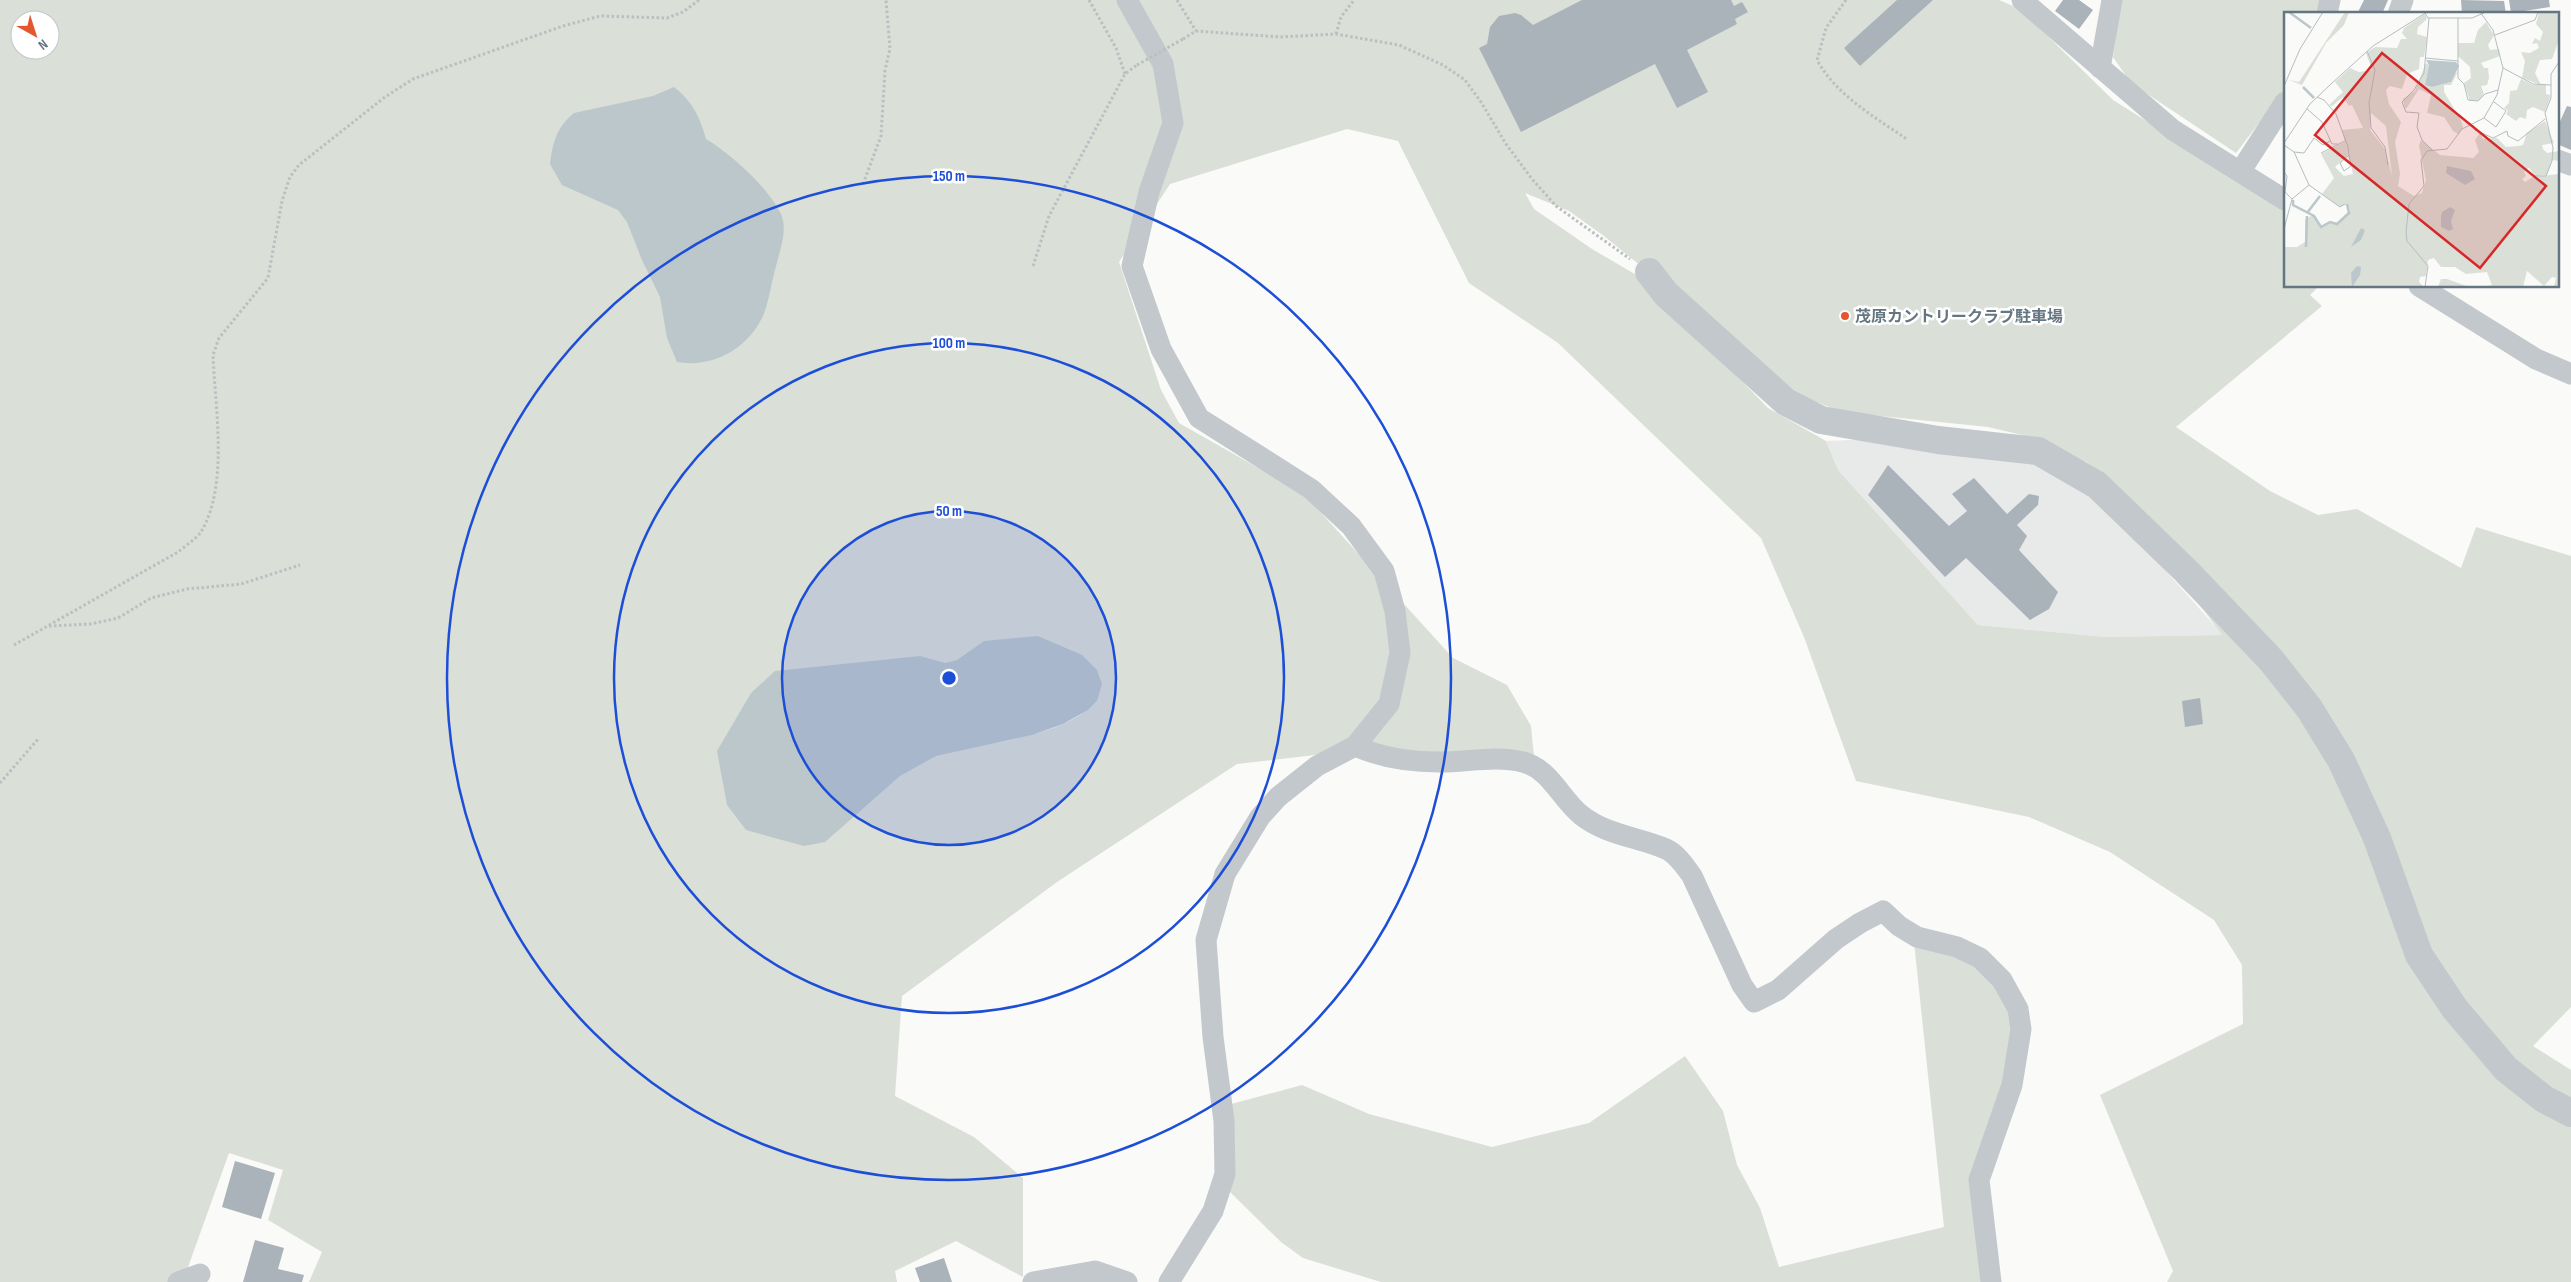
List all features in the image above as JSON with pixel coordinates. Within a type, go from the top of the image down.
[{"type":"street","points":[[1127,0],[1162,64],[1173,123],[1149,192],[1132,266],[1160,349],[1199,418],[1310,489],[1350,526],[1384,571],[1395,611],[1400,653],[1389,704],[1355,746],[1318,766],[1278,797],[1260,817],[1225,874],[1206,940],[1212,1037],[1224,1121],[1225,1174],[1214,1211],[1169,1282]]},
{"type":"street","points":[[2022,0],[2173,130],[2284,199]]},
{"type":"street","points":[[2100,68],[2112,0]]},
{"type":"street","points":[[2399,12],[2403,0]]},
{"type":"street","points":[[2240,172],[2284,104]]},
{"type":"street","points":[[2558,160],[2571,165]]},
{"type":"street","points":[[1649,272],[1666,294],[1786,402],[1821,420],[1938,440],[2038,451],[2097,485],[2186,571],[2271,660],[2308,708],[2341,760],[2378,838],[2419,955],[2455,1010],[2506,1069],[2544,1099],[2571,1113]]},
{"type":"street","points":[[2422,288],[2536,359],[2571,374]]},
{"type":"street","points":[[1355,746],[1377,756],[1404,760],[1440,762],[1497,758],[1523,762],[1535,766],[1549,778],[1581,815],[1617,834],[1667,849],[1681,861],[1692,876],[1742,985],[1754,1002],[1778,990],[1836,939],[1860,923],[1884,911],[1899,926],[1917,936],[1957,947],[1980,958],[2002,980],[2011,994],[2018,1009],[2021,1029],[2012,1085],[1979,1180],[1991,1282]]},
{"type":"street","points":[[1033,1282],[1095,1271],[1126,1282]]},
{"type":"street","points":[[178,1282],[200,1274]]},
{"type":"path","points":[[14,645],[178,552],[200,533],[210,511],[219,476],[213,355],[219,338],[268,278],[282,200],[290,177],[299,165],[385,97],[413,79],[563,26],[600,16],[667,18],[683,12],[699,0]]},
{"type":"path","points":[[863,184],[881,136],[885,70],[890,49],[886,0]]},
{"type":"path","points":[[1089,0],[1116,48],[1125,74]]},
{"type":"path","points":[[1177,0],[1196,31]]},
{"type":"path","points":[[1336,34],[1341,17],[1354,0]]},
{"type":"path","points":[[1846,0],[1826,28],[1818,60],[1828,79],[1843,93],[1908,140]]},
{"type":"path","points":[[1033,266],[1049,216],[1125,74],[1196,31],[1280,37],[1336,34],[1399,45],[1443,65],[1465,80],[1481,102],[1506,144],[1532,179],[1556,206],[1649,272]]},
{"type":"path","points":[[48,626],[91,624],[118,618],[151,598],[187,589],[241,584],[300,565]]},
{"type":"path","points":[[0,783],[39,738]]},
{"type":"shaded area","points":[[0,0],[1999,0],[2020,9],[2113,100],[2284,207],[2284,288],[2317,288],[2310,295],[2322,306],[2176,427],[2270,491],[2318,515],[2357,509],[2461,568],[2476,527],[2571,556],[2571,1007],[2533,1046],[2571,1070],[2571,1282],[2167,1282],[2173,1271],[2100,1095],[2243,1024],[2242,965],[2214,920],[2110,852],[2029,817],[1856,781],[1804,637],[1761,538],[1558,343],[1469,283],[1398,141],[1347,129],[1170,184],[1119,262],[1161,390],[1179,423],[1304,494],[1453,658],[1507,685],[1531,726],[1534,757],[1406,753],[1374,748],[1237,764],[1057,882],[902,996],[895,1096],[974,1137],[1023,1178],[1023,1277],[956,1241],[895,1271],[897,1282],[309,1282],[322,1252],[268,1220],[283,1170],[229,1153],[187,1270],[171,1282],[0,1282]],"holes":[[[1525,193],[1569,211],[1604,236],[1801,396],[1842,412],[1988,427],[2022,435],[2088,463],[2111,484],[2222,635],[2106,637],[1978,625],[1838,470],[1826,441],[1768,408],[1640,277],[1592,249],[1534,209]],[[1097,701],[1085,712],[1039,733],[973,747]]]},
{"type":"shaded area","points":[[2121,0],[2323,0],[2320,12],[2284,12],[2284,90],[2236,153],[2131,83],[2113,57]]},
{"type":"shaded area","points":[[674,87],[686,98],[694,110],[706,139],[737,162],[767,193],[781,214],[784,227],[781,247],[762,318],[747,339],[737,348],[715,359],[703,362],[677,362],[667,338],[660,297],[642,260],[627,222],[618,210],[562,185],[550,164],[556,136],[563,124],[574,113],[653,96]]},
{"type":"shaded area","points":[[1871,439],[2015,454],[2081,486],[2157,561],[2223,635],[2106,637],[1978,625],[1838,470],[1826,441]]},
{"type":"shaded area","points":[[1038,636],[1082,655],[1097,670],[1102,684],[1097,701],[1088,710],[1063,724],[1032,735],[936,756],[900,776],[825,842],[804,846],[746,830],[727,805],[717,751],[751,693],[775,671],[920,656],[945,663],[957,660],[984,641]]},
{"type":"shaded area","points":[[1914,942],[1957,952],[1999,985],[2016,1033],[1983,1151],[1986,1282],[1381,1282],[1303,1258],[1281,1242],[1227,1189],[1228,1105],[1302,1085],[1369,1114],[1492,1147],[1589,1123],[1685,1056],[1723,1111],[1737,1165],[1760,1208],[1779,1267],[1944,1227]]},
{"type":"building","points":[[1582,0],[1731,0],[1734,6],[1742,2],[1748,12],[1735,19],[1737,24],[1687,50],[1708,92],[1677,108],[1655,64],[1521,132],[1479,48],[1487,44],[1490,27],[1499,16],[1515,13],[1521,15],[1533,25]]},
{"type":"building","points":[[1897,0],[1933,0],[1860,66],[1844,48]]},
{"type":"building","points":[[2063,0],[2079,0],[2093,10],[2079,29],[2055,11]]},
{"type":"building","points":[[2364,0],[2388,0],[2383,12],[2358,12]]},
{"type":"building","points":[[2461,0],[2504,1],[2506,12],[2462,12]]},
{"type":"building","points":[[2509,0],[2549,0],[2550,7],[2511,12]]},
{"type":"building","points":[[2567,106],[2571,107],[2571,150],[2558,144],[2558,126]]},
{"type":"building","points":[[1888,465],[1949,526],[1967,511],[1952,494],[1974,478],[2007,514],[2029,494],[2039,496],[2038,505],[2017,525],[2027,536],[2019,550],[2058,592],[2049,609],[2030,620],[1966,558],[1945,577],[1868,495]]},
{"type":"building","points":[[2200,698],[2203,724],[2185,727],[2182,701]]},
{"type":"building","points":[[235,1161],[275,1173],[261,1219],[222,1207]]},
{"type":"building","points":[[255,1240],[284,1248],[278,1269],[304,1275],[302,1282],[243,1282]]},
{"type":"building","points":[[944,1258],[952,1282],[920,1282],[915,1268]]},
{"type":"place","name":"茂原カントリークラブ駐車場","points":[[1845,316]]}]
